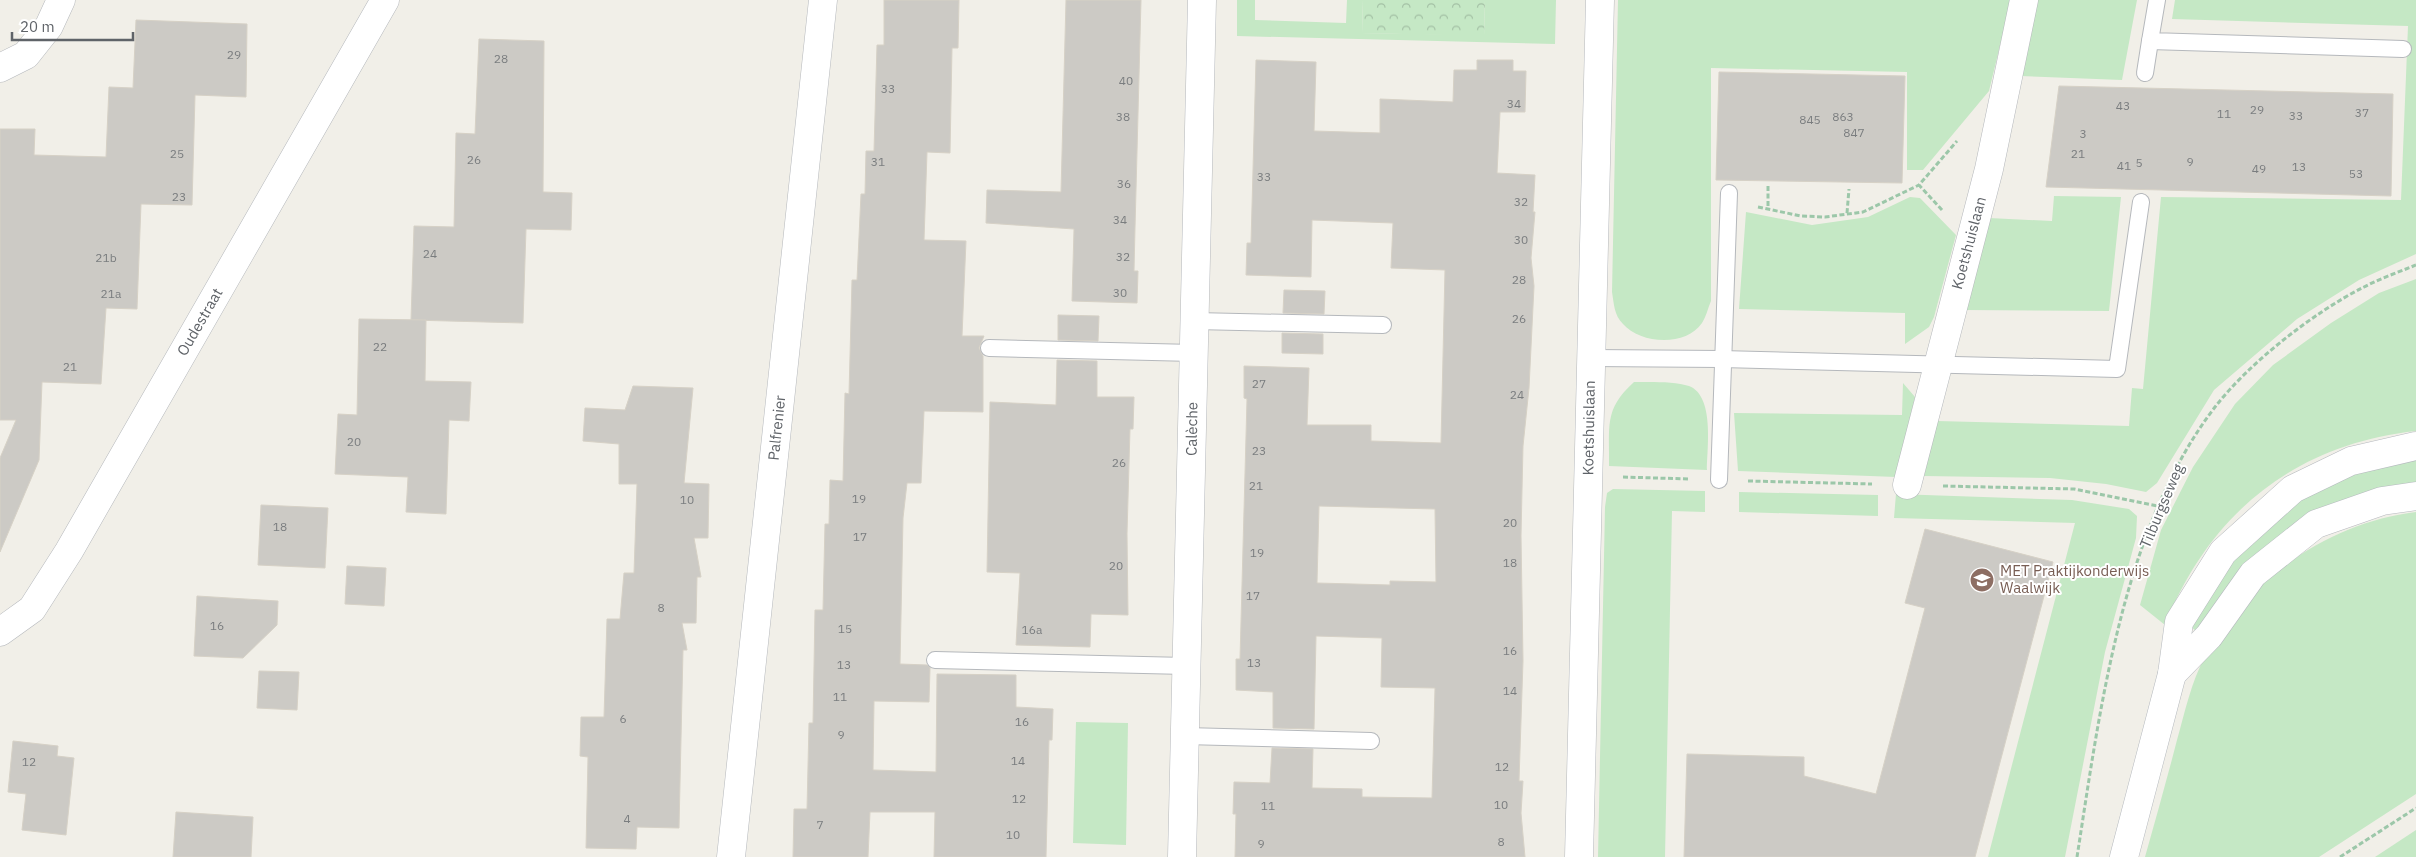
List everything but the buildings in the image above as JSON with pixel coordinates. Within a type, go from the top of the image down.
[{"type":"street","points":[[0,68],[26,55],[50,26],[61,0]]},
{"type":"street","name":"Oudestraat","points":[[0,632],[32,609],[68,551],[385,0]]},
{"type":"street","name":"Palfrenier","points":[[731,857],[823,0]]},
{"type":"street","name":"Calèche","points":[[1182,857],[1202,0]]},
{"type":"street","name":"Koetshuislaan","points":[[1579,857],[1600,0]]},
{"type":"street","name":"Koetshuislaan","points":[[1907,485],[1936,364],[1988,169],[2024,0]]},
{"type":"street","points":[[2124,857],[2172,674],[2179,622],[2223,552],[2293,489],[2351,461],[2416,446]]},
{"type":"street","points":[[2172,674],[2209,636],[2253,574],[2316,524],[2382,501],[2416,496]]},
{"type":"lane","points":[[2145,73],[2157,0]]},
{"type":"lane","points":[[2150,41],[2403,49]]},
{"type":"lane","points":[[1719,480],[1728,193]]},
{"type":"lane","points":[[1591,358],[1722,359],[2117,369],[2141,202]]},
{"type":"lane","points":[[1195,321],[1383,324]]},
{"type":"lane","points":[[989,348],[1194,353]]},
{"type":"lane","points":[[935,660],[1186,666]]},
{"type":"lane","points":[[1185,736],[1371,742]]},
{"type":"path","points":[[1728,193],[1749,204],[1768,209],[1801,216],[1825,217],[1863,212],[1920,185]]},
{"type":"path","points":[[1768,186],[1768,209]]},
{"type":"path","points":[[1847,213],[1849,189]]},
{"type":"path","name":"Tilburgseweg","points":[[2077,857],[2093,756],[2114,645],[2136,568],[2158,506],[2184,454],[2216,407],[2262,359],[2300,328],[2363,287],[2416,265]]},
{"type":"path","points":[[2340,857],[2416,808]]},
{"type":"green space","points":[[1237,0],[1255,0],[1255,20],[1346,23],[1347,0],[1363,0],[1362,33],[1484,35],[1485,0],[1556,0],[1555,44],[1237,36]]},
{"type":"green space","points":[[1363,0],[1485,0],[1484,36],[1362,33]]},
{"type":"green space","points":[[1618,0],[2011,0],[1989,91],[1923,170],[1907,170],[1907,72],[1711,68],[1711,301],[1702,323],[1695,331],[1685,336],[1663,340],[1640,336],[1623,324],[1616,313],[1612,292]]},
{"type":"green space","points":[[2037,0],[2137,0],[2122,80],[2020,76]]},
{"type":"green space","points":[[2175,0],[2416,0],[2416,254],[2359,280],[2297,319],[2214,390],[2157,483],[2146,492],[2106,484],[2050,478],[1924,476],[1937,421],[2129,426],[2132,388],[2143,389],[2161,197],[2401,200],[2408,26],[2172,19]]},
{"type":"green space","points":[[2054,196],[2121,197],[2109,311],[1964,310],[1989,218],[2052,221]]},
{"type":"green space","points":[[1910,197],[1920,198],[1956,235],[1934,317],[1929,327],[1905,344],[1905,313],[1739,309],[1746,212],[1812,225],[1868,217]]},
{"type":"green space","points":[[2416,279],[2416,431],[2372,439],[2332,451],[2295,469],[2262,491],[2232,518],[2206,550],[2183,585],[2165,625],[2140,605],[2161,530],[2193,467],[2235,404],[2273,365],[2331,323],[2379,293]]},
{"type":"green space","points":[[1634,382],[1677,383],[1689,386],[1697,392],[1703,400],[1708,424],[1707,470],[1609,466],[1610,420],[1617,401]]},
{"type":"green space","points":[[1903,383],[1915,397],[1896,477],[1738,471],[1734,413],[1902,415]]},
{"type":"green space","points":[[2416,458],[2416,486],[2308,517],[2196,631],[2190,626],[2204,601],[2243,549],[2295,502],[2363,469]]},
{"type":"green space","points":[[1613,489],[1705,491],[1705,512],[1672,511],[1665,857],[1598,857],[1605,507],[1607,493]]},
{"type":"green space","points":[[1739,492],[1878,495],[1878,516],[1739,512]]},
{"type":"green space","points":[[1896,494],[2072,500],[2129,509],[2137,516],[2136,538],[2105,652],[2065,857],[1988,857],[2075,523],[1894,518]]},
{"type":"green space","points":[[2416,512],[2416,794],[2319,857],[2145,857],[2192,687],[2205,657],[2222,629],[2243,603],[2267,580],[2294,559],[2322,542],[2353,528],[2384,518]]},
{"type":"green space","points":[[1076,722],[1128,723],[1126,845],[1073,843]]},
{"type":"green space","points":[[2416,830],[2416,857],[2375,857]]},
{"type":"place","name":"MET Praktijkonderwijs Waalwijk","points":[[1982,580]]}]
